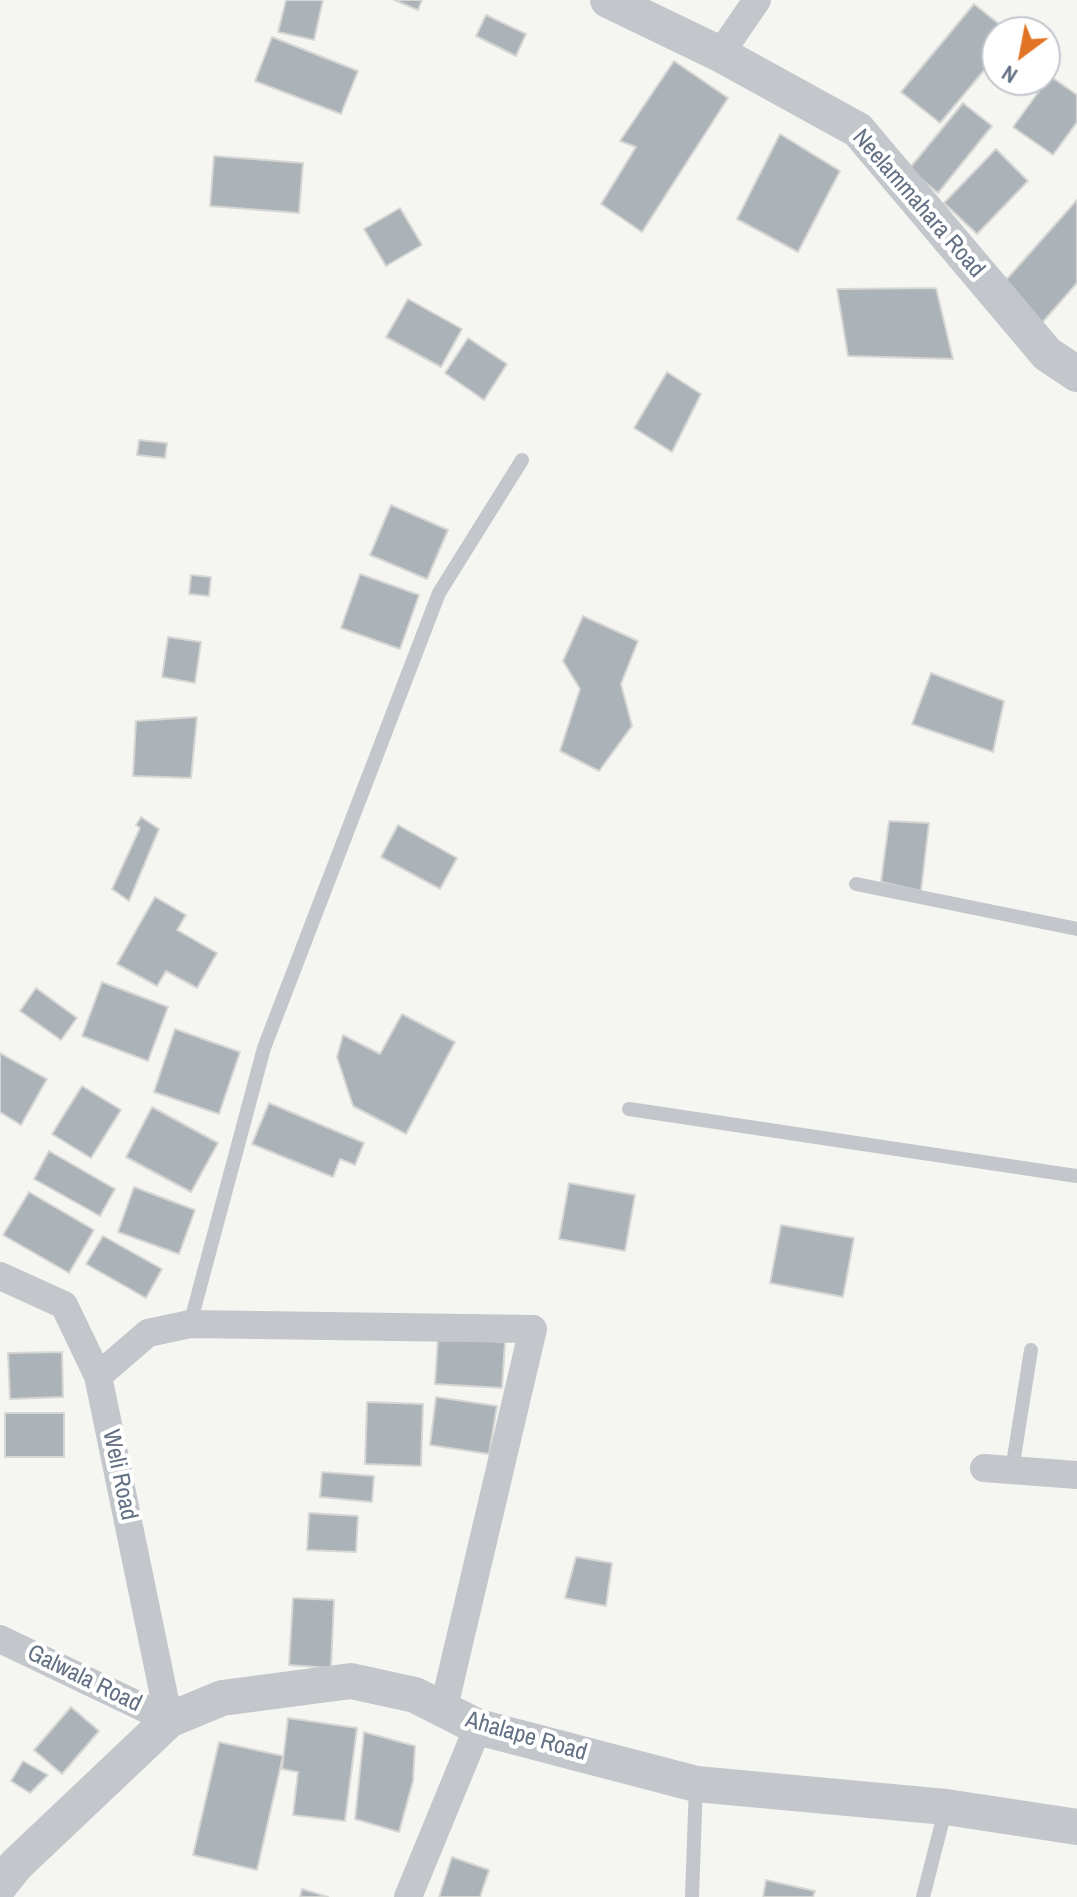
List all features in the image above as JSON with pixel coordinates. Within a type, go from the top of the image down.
[{"type":"street","name":"Neelammahara Road","points":[[608,0],[720,54],[858,130],[1047,354],[1077,374]]},
{"type":"street","points":[[720,54],[757,0]]},
{"type":"street","name":"Weli Road","points":[[0,1276],[64,1305],[98,1376],[169,1720]]},
{"type":"street","points":[[98,1376],[148,1333],[190,1324],[533,1329],[443,1711]]},
{"type":"street","points":[[998,1469],[1077,1475]]},
{"type":"street","name":"Galwala Road","points":[[0,1639],[169,1720]]},
{"type":"street","name":"Ahalape Road","points":[[5,1869],[169,1720],[222,1698],[351,1681],[415,1695],[478,1727],[696,1784],[946,1807],[1077,1827]]},
{"type":"street","points":[[408,1897],[478,1727]]},
{"type":"lane","points":[[190,1324],[264,1048],[427,622],[439,593],[522,460]]},
{"type":"lane","points":[[856,884],[1077,929]]},
{"type":"lane","points":[[629,1109],[1077,1176]]},
{"type":"lane","points":[[998,1469],[1031,1350]]},
{"type":"lane","points":[[692,1897],[696,1784]]},
{"type":"lane","points":[[923,1897],[946,1807]]},
{"type":"building","points":[[286,0],[323,0],[314,40],[278,32]]},
{"type":"building","points":[[394,0],[422,0],[418,10]]},
{"type":"building","points":[[974,4],[989,16],[981,16],[981,74],[940,123],[901,92]]},
{"type":"building","points":[[486,15],[526,34],[516,56],[476,36]]},
{"type":"building","points":[[272,37],[358,71],[341,114],[255,81]]},
{"type":"building","points":[[674,61],[728,98],[642,232],[601,204],[636,147],[620,141]]},
{"type":"building","points":[[1061,84],[1077,95],[1077,122],[1053,155],[1013,127],[1035,96],[1061,96]]},
{"type":"building","points":[[963,103],[992,126],[938,193],[909,169]]},
{"type":"building","points":[[780,134],[840,171],[798,252],[737,219]]},
{"type":"building","points":[[996,149],[1028,181],[977,234],[944,203]]},
{"type":"building","points":[[214,156],[303,163],[299,213],[210,206]]},
{"type":"building","points":[[1077,200],[1077,283],[1040,325],[998,289]]},
{"type":"building","points":[[400,208],[422,245],[386,266],[364,229]]},
{"type":"building","points":[[936,288],[953,359],[848,356],[837,289]]},
{"type":"building","points":[[408,299],[462,329],[441,367],[386,337]]},
{"type":"building","points":[[468,338],[507,364],[484,400],[445,373]]},
{"type":"building","points":[[667,372],[701,394],[672,452],[634,428]]},
{"type":"building","points":[[139,440],[167,443],[165,458],[137,455]]},
{"type":"building","points":[[391,505],[448,530],[427,579],[370,555]]},
{"type":"building","points":[[360,574],[419,595],[400,649],[341,628]]},
{"type":"building","points":[[191,575],[211,577],[209,596],[189,594]]},
{"type":"building","points":[[583,616],[638,641],[621,684],[632,726],[599,771],[560,751],[580,689],[563,661]]},
{"type":"building","points":[[168,637],[201,642],[195,683],[162,677]]},
{"type":"building","points":[[931,673],[1004,701],[993,752],[912,724]]},
{"type":"building","points":[[197,717],[191,778],[133,776],[136,721]]},
{"type":"building","points":[[141,817],[159,829],[129,901],[112,889],[140,828],[136,825]]},
{"type":"building","points":[[889,821],[929,823],[921,891],[881,882]]},
{"type":"building","points":[[398,825],[457,858],[440,889],[381,857]]},
{"type":"building","points":[[155,897],[186,915],[177,930],[217,953],[197,988],[166,971],[157,986],[117,964]]},
{"type":"building","points":[[102,982],[168,1007],[148,1061],[82,1036]]},
{"type":"building","points":[[36,988],[77,1018],[61,1040],[20,1011]]},
{"type":"building","points":[[402,1014],[455,1042],[406,1134],[353,1106],[337,1057],[343,1035],[380,1054]]},
{"type":"building","points":[[175,1029],[240,1052],[219,1114],[154,1092]]},
{"type":"building","points":[[0,1053],[47,1079],[21,1125],[0,1112]]},
{"type":"building","points":[[82,1086],[121,1110],[91,1158],[52,1134]]},
{"type":"building","points":[[269,1103],[364,1143],[355,1165],[340,1159],[333,1177],[252,1144]]},
{"type":"building","points":[[152,1107],[218,1143],[191,1192],[126,1157]]},
{"type":"building","points":[[49,1151],[115,1189],[100,1216],[34,1179]]},
{"type":"building","points":[[569,1183],[635,1195],[625,1251],[559,1239]]},
{"type":"building","points":[[134,1187],[195,1210],[179,1254],[118,1232]]},
{"type":"building","points":[[29,1192],[94,1230],[69,1273],[3,1235]]},
{"type":"building","points":[[781,1225],[854,1238],[843,1297],[770,1283]]},
{"type":"building","points":[[103,1236],[162,1269],[146,1298],[86,1264]]},
{"type":"building","points":[[438,1338],[505,1342],[502,1388],[435,1384]]},
{"type":"building","points":[[62,1352],[63,1397],[10,1399],[8,1353]]},
{"type":"building","points":[[436,1397],[497,1406],[489,1454],[430,1445]]},
{"type":"building","points":[[367,1402],[423,1404],[421,1466],[365,1464]]},
{"type":"building","points":[[5,1413],[64,1413],[64,1457],[5,1457]]},
{"type":"building","points":[[322,1472],[374,1476],[372,1502],[320,1497]]},
{"type":"building","points":[[309,1513],[358,1516],[356,1552],[307,1550]]},
{"type":"building","points":[[576,1557],[612,1563],[606,1606],[565,1598]]},
{"type":"building","points":[[293,1598],[334,1600],[331,1668],[289,1665]]},
{"type":"building","points":[[71,1707],[99,1731],[62,1774],[34,1750]]},
{"type":"building","points":[[288,1718],[357,1728],[345,1821],[293,1815],[298,1772],[282,1769]]},
{"type":"building","points":[[364,1732],[415,1746],[413,1781],[399,1832],[355,1819]]},
{"type":"building","points":[[219,1742],[283,1756],[257,1870],[193,1855]]},
{"type":"building","points":[[23,1761],[48,1775],[30,1793],[11,1781]]},
{"type":"building","points":[[452,1857],[489,1870],[480,1897],[439,1897]]},
{"type":"building","points":[[766,1880],[815,1891],[813,1897],[763,1897]]},
{"type":"building","points":[[302,1889],[328,1897],[300,1897]]}]
